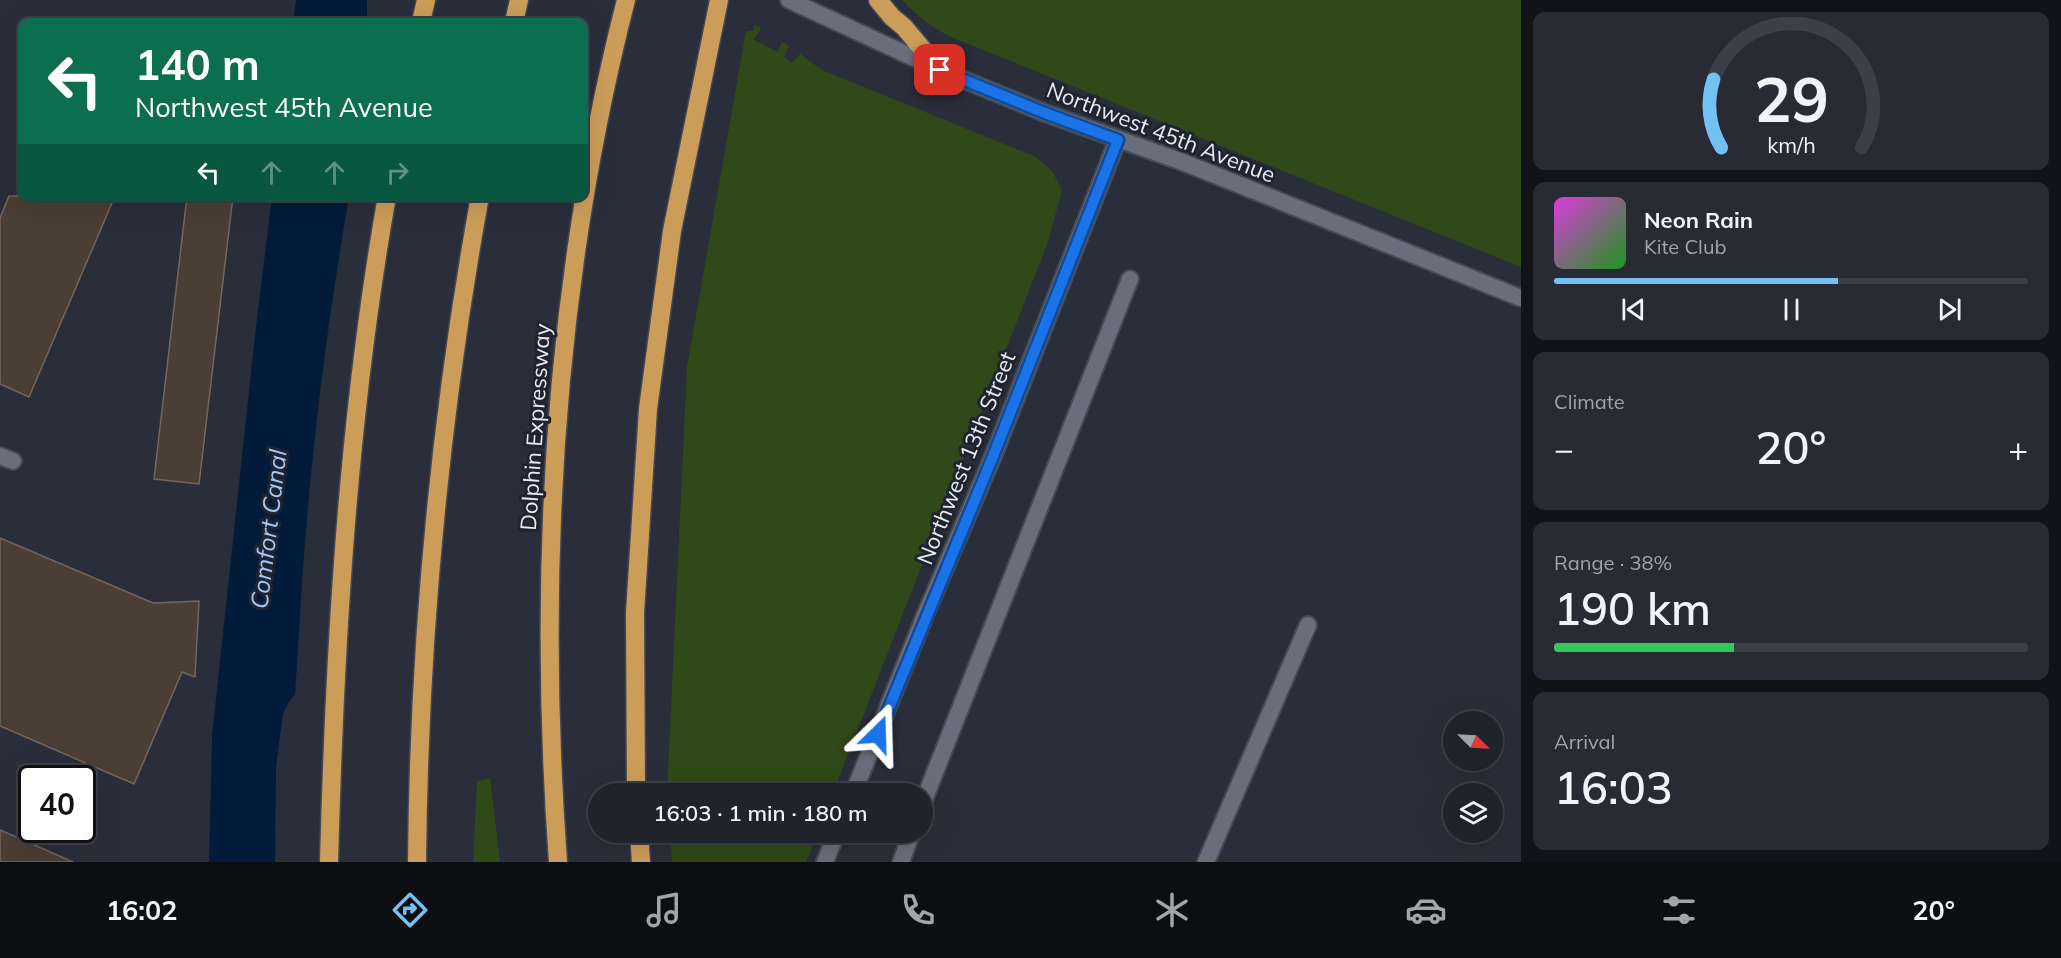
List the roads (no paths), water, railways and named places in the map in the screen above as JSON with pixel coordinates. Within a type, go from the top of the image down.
[{"type":"highway","points":[[422,18],[426,0]]},
{"type":"highway","points":[[515,18],[519,0]]},
{"type":"highway","name":"Dolphin Expressway","points":[[588,179],[602,100],[626,0]]},
{"type":"highway","points":[[636,783],[635,613],[648,409],[672,231],[719,0]]},
{"type":"highway","points":[[878,0],[940,70]]},
{"type":"highway","points":[[329,862],[334,702],[344,537],[363,357],[386,201]]},
{"type":"highway","points":[[417,862],[421,723],[436,501],[451,379],[479,201]]},
{"type":"highway","name":"Dolphin Expressway","points":[[558,862],[549,723],[549,577],[557,416],[567,314],[584,201]]},
{"type":"highway","points":[[640,843],[641,862]]},
{"type":"street","name":"Northwest 45th Avenue","points":[[789,0],[940,70],[1045,113],[1180,161],[1521,298]]},
{"type":"street","name":"Northwest 13th Street","points":[[857,783],[926,613],[994,454],[1118,140]]},
{"type":"street","points":[[931,783],[1130,279]]},
{"type":"street","points":[[1206,862],[1308,624]]},
{"type":"street","points":[[825,862],[833,843]]},
{"type":"street","points":[[901,862],[908,843]]},
{"type":"water","points":[[296,0],[367,0],[367,18],[294,18]]},
{"type":"water","name":"Comfort Canal","points":[[271,201],[348,201],[329,321],[314,447],[304,551],[295,694],[283,714],[276,767],[275,862],[209,862],[212,736]]}]
